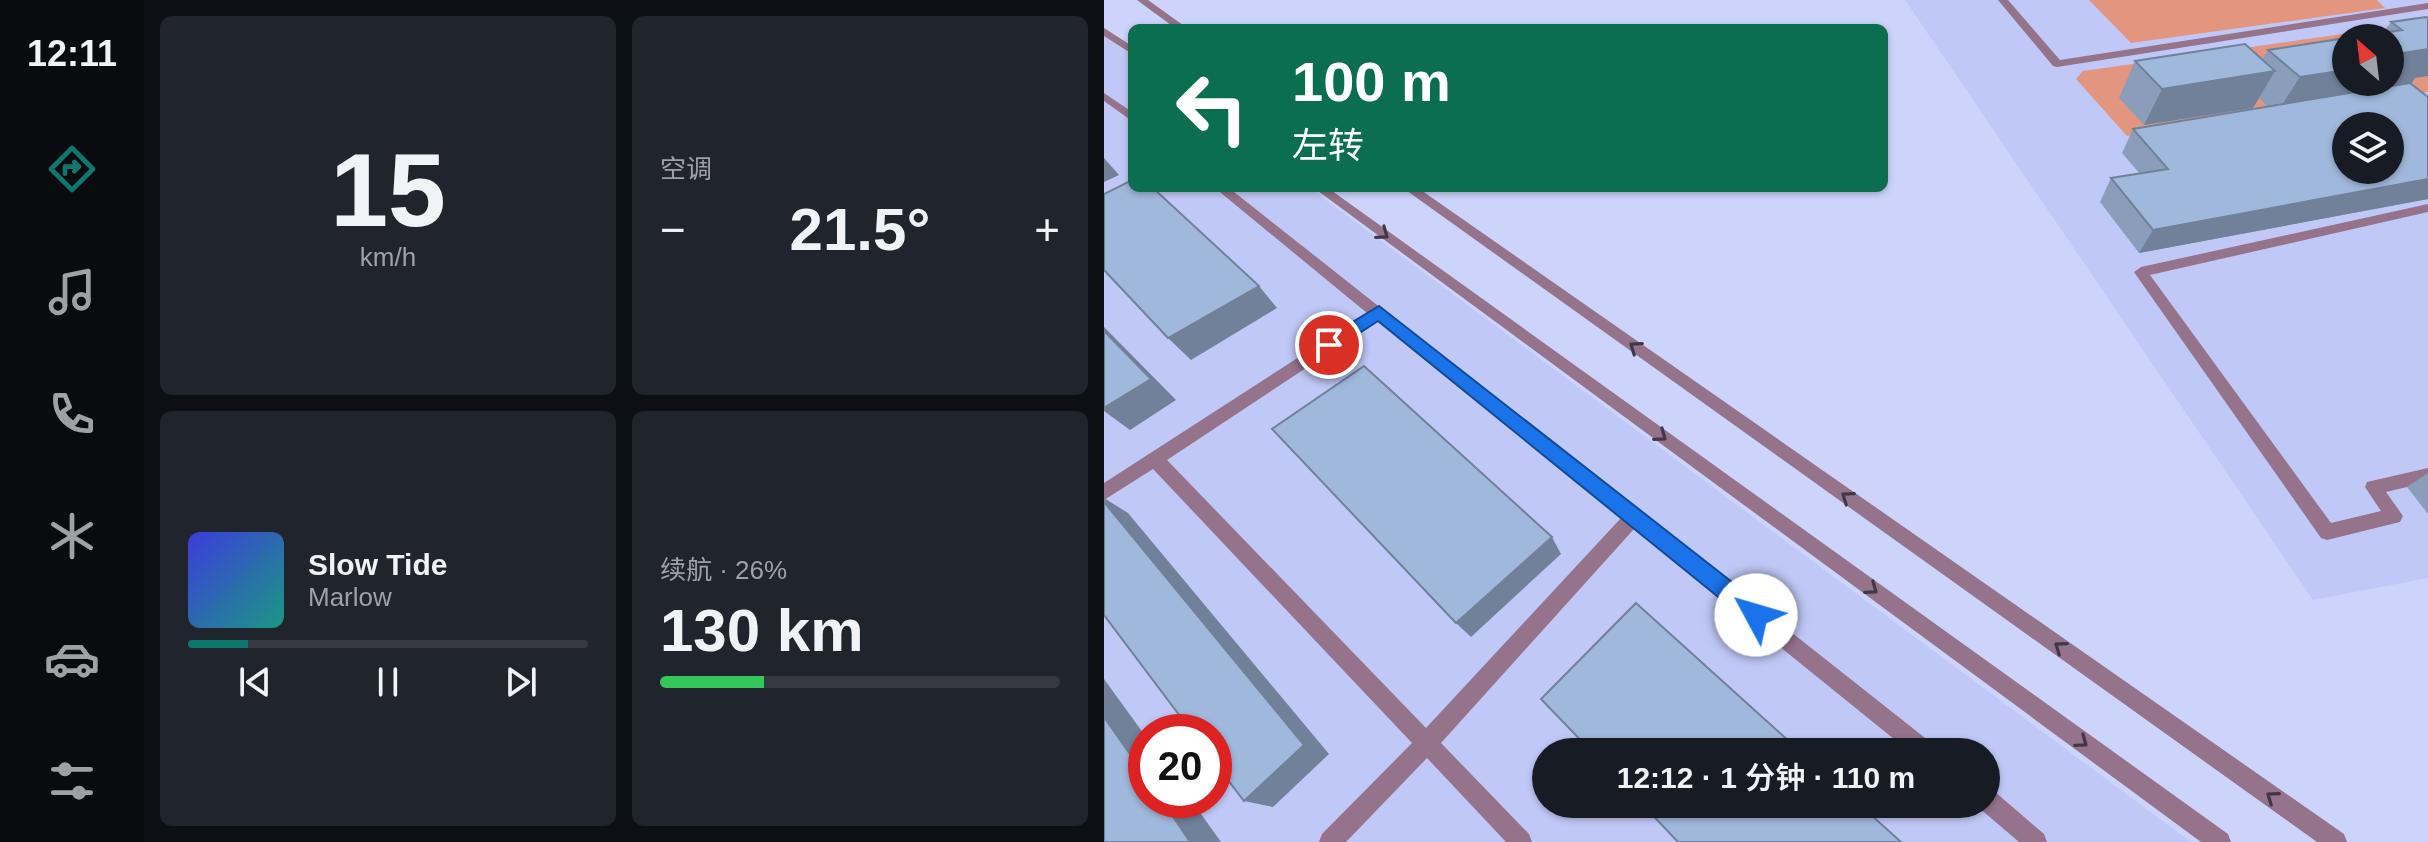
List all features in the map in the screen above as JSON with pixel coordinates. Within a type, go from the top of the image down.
[{"type":"street","points":[[1142,0],[1176,24]]},
{"type":"street","points":[[2003,0],[2057,64],[2428,6]]},
{"type":"street","points":[[2384,0],[2399,11]]},
{"type":"street","points":[[1104,31],[1128,48]]},
{"type":"street","points":[[1104,96],[1128,115]]},
{"type":"street","points":[[1226,192],[1910,738]]},
{"type":"street","points":[[1326,192],[2220,842]]},
{"type":"street","points":[[1415,192],[2336,842]]},
{"type":"street","points":[[2428,208],[2141,272],[2327,532],[2394,516],[2373,487],[2428,475]]},
{"type":"street","points":[[1104,492],[1379,312]]},
{"type":"street","points":[[1155,459],[1521,842]]},
{"type":"street","points":[[1330,842],[1427,743],[1634,517]]},
{"type":"street","points":[[2000,811],[2036,842]]},
{"type":"shaded area","points":[[1905,0],[2428,0],[2428,578],[2313,600]]},
{"type":"shaded area","points":[[2089,0],[2377,0],[2385,8],[2131,43]]},
{"type":"shaded area","points":[[2413,24],[2428,29],[2428,92],[2404,96],[2404,25]]},
{"type":"shaded area","points":[[1104,35],[1128,53],[1128,192],[1315,192],[2191,842],[1104,842]]},
{"type":"shaded area","points":[[2332,36],[2332,96],[2401,96],[2127,136],[2076,79],[2083,71]]},
{"type":"building","points":[[2428,18],[2428,49],[2404,53],[2404,24],[2391,22]]},
{"type":"building","points":[[2332,40],[2332,72],[2300,77],[2268,50]]},
{"type":"building","points":[[2245,44],[2275,71],[2162,89],[2135,61]]},
{"type":"building","points":[[2410,83],[2428,97],[2428,179],[2404,183],[2404,112],[2332,112],[2332,184],[2401,184],[2153,230],[2111,178],[2168,169],[2133,129],[2332,96],[2404,96],[2404,84]]},
{"type":"building","points":[[1128,182],[1128,192],[1157,192],[1259,286],[1168,338],[1104,270],[1104,194]]},
{"type":"building","points":[[1104,331],[1151,379],[1104,408]]},
{"type":"building","points":[[1364,366],[1552,537],[1456,623],[1272,429]]},
{"type":"building","points":[[1104,502],[1304,745],[1244,801],[1232,785],[1232,714],[1178,714],[1104,615]]},
{"type":"building","points":[[1636,603],[1785,738],[1579,738],[1541,699]]},
{"type":"building","points":[[1104,717],[1128,751],[1128,818],[1174,818],[1190,842],[1104,842]]},
{"type":"building","points":[[1655,818],[1874,818],[1901,842],[1678,842]]},
{"type":"route","points":[[1329,345],[1379,312],[1756,615]]}]
